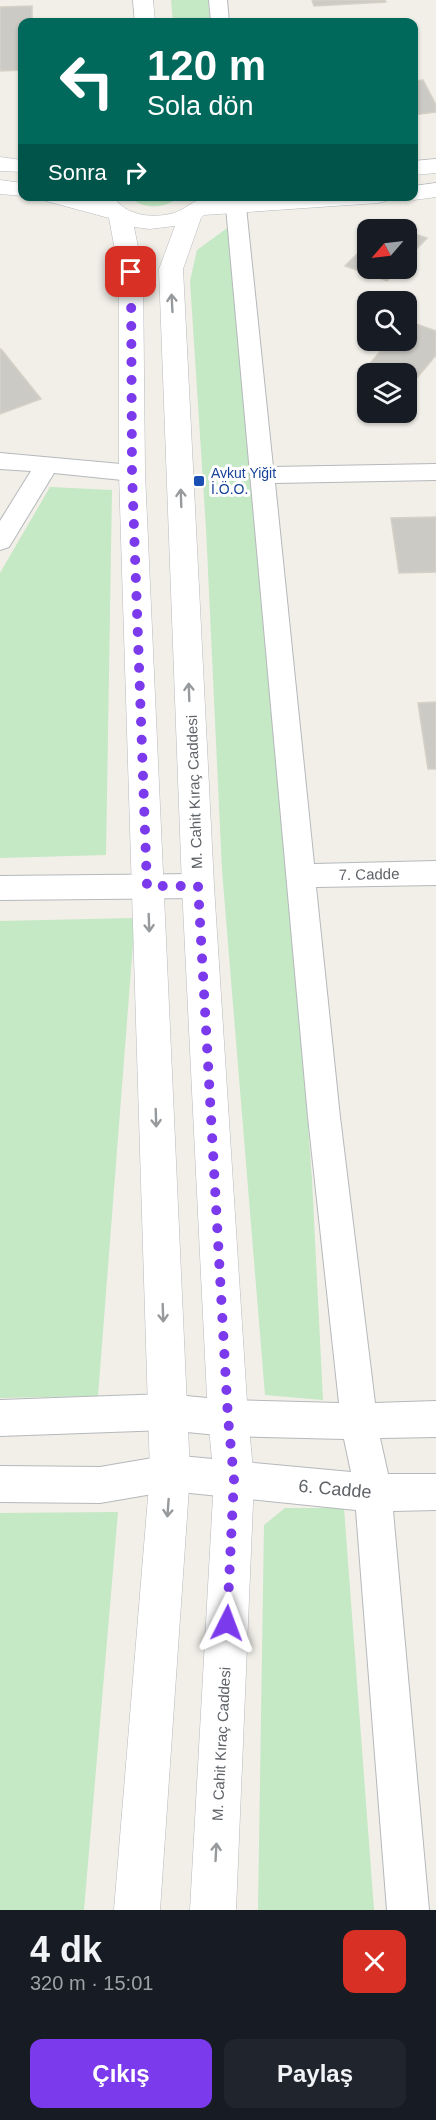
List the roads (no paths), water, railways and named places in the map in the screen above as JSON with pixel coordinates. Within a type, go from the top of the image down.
[{"type":"street","points":[[143,0],[145,18]]},
{"type":"street","points":[[218,0],[220,18]]},
{"type":"street","points":[[0,164],[18,166]]},
{"type":"street","points":[[418,168],[436,166]]},
{"type":"street","points":[[0,187],[18,189]]},
{"type":"street","points":[[418,192],[436,190]]},
{"type":"street","points":[[78,201],[111,208],[141,222],[158,223],[200,207],[236,207],[313,201]]},
{"type":"street","name":"M. Cahit Kıraç Caddesi","points":[[200,207],[171,269],[198,886],[228,1418],[234,1479],[213,1910]]},
{"type":"street","points":[[236,207],[324,1117],[359,1421],[373,1494],[408,1910]]},
{"type":"street","points":[[111,208],[131,272],[132,473],[170,1473],[137,1910]]},
{"type":"street","points":[[0,461],[132,473]]},
{"type":"street","points":[[0,541],[47,464]]},
{"type":"street","points":[[261,475],[436,472]]},
{"type":"street","name":"7. Cadde","points":[[302,876],[436,873]]},
{"type":"street","points":[[0,888],[198,886]]},
{"type":"street","points":[[0,1418],[166,1412],[228,1418],[359,1421],[436,1419]]},
{"type":"street","name":"6. Cadde","points":[[0,1484],[100,1485],[170,1473],[373,1494],[436,1492]]},
{"type":"place","name":"Aykut Yiğit İ.Ö.O.","points":[[199,481]]}]
